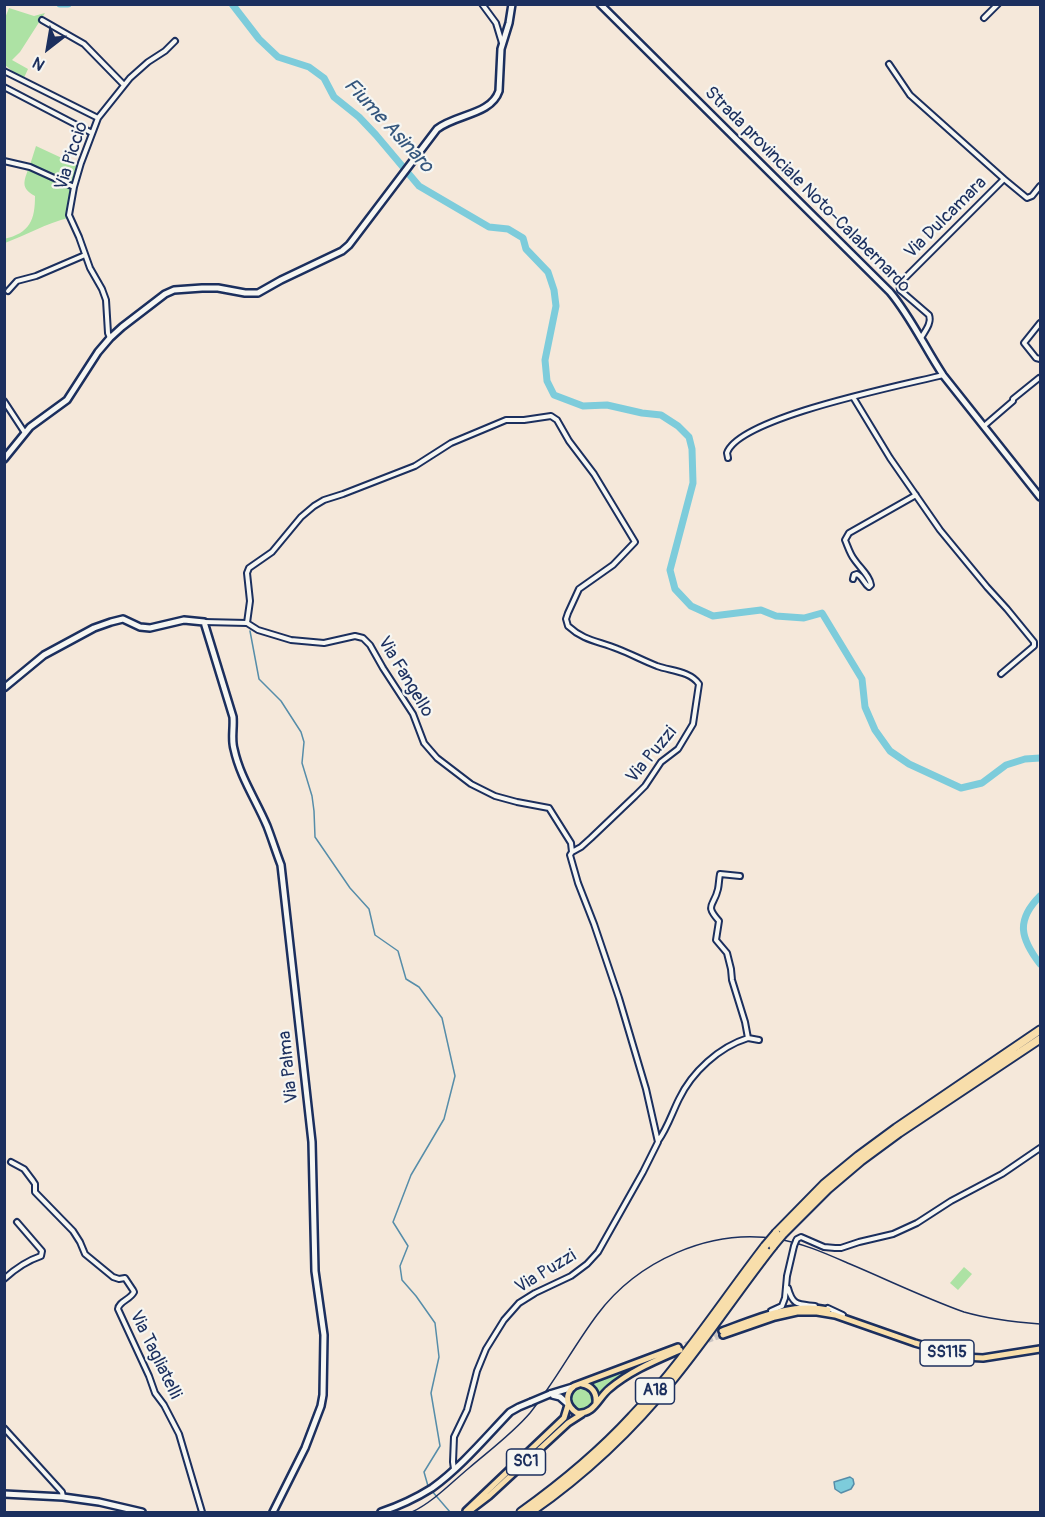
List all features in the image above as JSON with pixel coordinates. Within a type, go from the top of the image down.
[{"type":"highway","points":[[780,1233],[861,1161],[1041,1030]]},
{"type":"highway","points":[[969,1082],[1041,1039]]},
{"type":"highway","name":"A18","points":[[521,1512],[581,1465],[632,1417],[688,1350],[765,1246],[780,1233]]},
{"type":"highway","name":"A18","points":[[531,1512],[585,1470],[636,1421],[692,1355],[773,1246],[780,1233]]},
{"type":"main road","name":"SS115","points":[[857,1323],[819,1308],[789,1310],[746,1322],[722,1333],[785,1314],[817,1312],[835,1315],[857,1323],[915,1343],[963,1357],[983,1358],[1041,1349]]},
{"type":"main road","points":[[679,1349],[628,1374],[608,1389],[591,1410],[584,1413],[573,1411],[568,1405],[568,1394],[576,1385],[679,1349]]},
{"type":"main road","points":[[576,1385],[591,1388],[596,1397],[595,1404]]},
{"type":"main road","name":"SC1","points":[[466,1512],[564,1418],[568,1405]]},
{"type":"main road","name":"SC1","points":[[466,1512],[489,1496],[568,1423],[584,1413]]},
{"type":"street","points":[[482,4],[496,23],[502,43]]},
{"type":"street","points":[[4,459],[37,421],[67,400],[98,352],[110,338],[170,291],[218,288],[258,293],[342,251],[354,239],[431,136],[442,125],[488,107],[496,98],[499,92],[502,43],[509,23],[512,4]]},
{"type":"street","name":"Strada provinciale Noto-Calabernardo","points":[[600,4],[890,292],[943,375],[1041,497]]},
{"type":"street","points":[[984,18],[998,4]]},
{"type":"street","points":[[42,20],[84,44],[124,85]]},
{"type":"street","name":"Via Piccio","points":[[110,338],[106,300],[69,215],[74,187],[98,118],[137,72],[175,42]]},
{"type":"street","points":[[890,64],[910,95],[1004,180]]},
{"type":"street","points":[[4,71],[98,118]]},
{"type":"street","points":[[4,87],[92,133]]},
{"type":"street","points":[[4,161],[30,167],[74,187]]},
{"type":"street","name":"Via Dulcamara","points":[[921,339],[931,318],[900,290],[899,284],[1004,180],[1027,198],[1041,186]]},
{"type":"street","points":[[8,291],[17,281],[36,276],[85,255]]},
{"type":"street","points":[[1041,323],[1024,343],[1036,358],[1041,359]]},
{"type":"street","points":[[728,458],[727,453],[732,444],[764,425],[794,413],[912,381],[943,375]]},
{"type":"street","points":[[983,426],[1039,378]]},
{"type":"street","points":[[853,397],[890,458],[940,530],[1034,642],[1034,646],[1001,674]]},
{"type":"street","points":[[4,401],[25,433]]},
{"type":"street","name":"Via Puzzi","points":[[247,623],[250,601],[247,573],[249,568],[272,552],[301,517],[314,506],[324,500],[415,466],[451,443],[506,420],[555,417],[594,474],[635,542],[613,566],[579,589],[566,619],[568,626],[588,640],[616,648],[658,667],[688,675],[699,684],[693,724],[678,749],[661,762],[645,786],[591,838],[572,852]]},
{"type":"street","points":[[853,579],[857,574],[867,586],[872,585],[847,546],[845,540],[849,533],[916,495]]},
{"type":"street","name":"Via Fangello","points":[[4,688],[44,655],[94,628],[123,619],[145,628],[184,620],[247,623],[258,630],[291,640],[324,643],[355,636],[363,638],[370,645],[382,668],[413,714],[424,743],[437,758],[471,784],[495,796],[549,808],[571,843],[572,852]]},
{"type":"street","name":"Via Palma","points":[[204,622],[232,717],[233,747],[238,763],[267,826],[281,865],[312,1142],[315,1271],[324,1335],[323,1395],[305,1448],[273,1512]]},
{"type":"street","points":[[572,852],[570,855],[578,883],[615,987],[646,1089],[657,1142]]},
{"type":"street","points":[[740,876],[720,874],[711,910],[719,921],[716,940],[727,953],[748,1038],[759,1040]]},
{"type":"street","name":"Via Puzzi","points":[[454,1469],[454,1437],[467,1410],[477,1371],[486,1349],[504,1320],[519,1303],[572,1276],[594,1258],[693,1077],[724,1049],[748,1038]]},
{"type":"street","points":[[789,1310],[787,1308],[787,1276],[796,1239],[801,1237],[818,1245],[841,1248],[892,1234],[917,1223],[951,1201],[1002,1174],[1041,1148]]},
{"type":"street","name":"Via Tagliatelli","points":[[11,1162],[24,1169],[35,1184],[35,1192],[73,1231],[85,1254],[113,1277],[125,1278],[133,1290],[133,1295],[119,1305],[118,1309],[155,1393],[179,1434],[202,1512]]},
{"type":"street","points":[[4,1279],[21,1264],[41,1256],[42,1253],[17,1222]]},
{"type":"street","points":[[788,1298],[798,1304],[829,1308],[843,1316]]},
{"type":"street","points":[[746,1322],[780,1308],[788,1298]]},
{"type":"street","points":[[756,1323],[789,1310],[817,1312]]},
{"type":"street","points":[[381,1512],[404,1504],[433,1486],[454,1469],[510,1412],[576,1385]]},
{"type":"street","points":[[550,1394],[560,1396],[568,1405]]},
{"type":"street","points":[[4,1428],[62,1492],[63,1497]]},
{"type":"street","points":[[4,1494],[63,1497],[99,1502],[142,1512]]},
{"type":"green space","points":[[9,8],[34,16],[45,13],[20,52],[12,60],[28,69],[23,80],[5,65],[5,18]]},
{"type":"green space","points":[[36,146],[79,166],[74,184],[30,165]]},
{"type":"green space","points":[[29,167],[72,187],[68,218],[5,243],[4,239],[20,233],[32,219],[35,196],[27,190],[24,184]]},
{"type":"green space","points":[[964,1267],[972,1274],[958,1290],[950,1283]]},
{"type":"green space","points":[[623,1371],[625,1373],[598,1396],[589,1384]]},
{"type":"green space","points":[[582,1387],[587,1388],[593,1394],[593,1404],[587,1410],[582,1411],[577,1410],[571,1404],[570,1399],[571,1394],[577,1388]]},
{"type":"water","points":[[850,1477],[854,1484],[851,1489],[841,1493],[835,1489],[834,1482]]},
{"type":"waterway","name":"Fiume Asinaro","points":[[60,4],[68,4]]},
{"type":"waterway","name":"Fiume Asinaro","points":[[232,4],[259,39],[278,57],[309,67],[324,78],[334,97],[359,117],[419,186],[489,227],[508,229],[523,238],[526,249],[548,272],[554,290],[556,306],[545,360],[547,381],[554,395],[583,406],[607,405],[661,415],[678,426],[689,437],[692,449],[693,483],[670,570],[675,589],[691,606],[713,616],[761,610],[776,616],[804,618],[822,613],[862,679],[865,707],[875,730],[890,751],[909,764],[961,788],[982,783],[1006,765],[1025,759],[1040,758]]},
{"type":"waterway","points":[[250,631],[259,679],[281,701],[301,732],[304,742],[302,763],[312,796],[315,837],[350,888],[369,909],[375,935],[398,951],[406,979],[419,987],[442,1018],[455,1076],[444,1119],[411,1175],[393,1222],[408,1246],[400,1266],[402,1280],[435,1323],[439,1357],[431,1393],[440,1446],[424,1472],[428,1486]]},
{"type":"waterway","name":"Fiume Asinaro","points":[[1040,896],[1032,905],[1024,922],[1028,946],[1040,964]]},
{"type":"waterway","points":[[431,1490],[450,1512]]},
{"type":"tunnel","points":[[706,1337],[722,1331]]},
{"type":"tunnel","points":[[701,1343],[723,1335]]},
{"type":"tunnel","points":[[678,1347],[695,1341]]},
{"type":"railway","points":[[412,1512],[442,1492],[530,1413],[597,1315],[613,1296],[654,1264],[701,1244],[752,1237],[787,1241],[824,1253],[964,1312],[983,1317],[1040,1324]]}]
